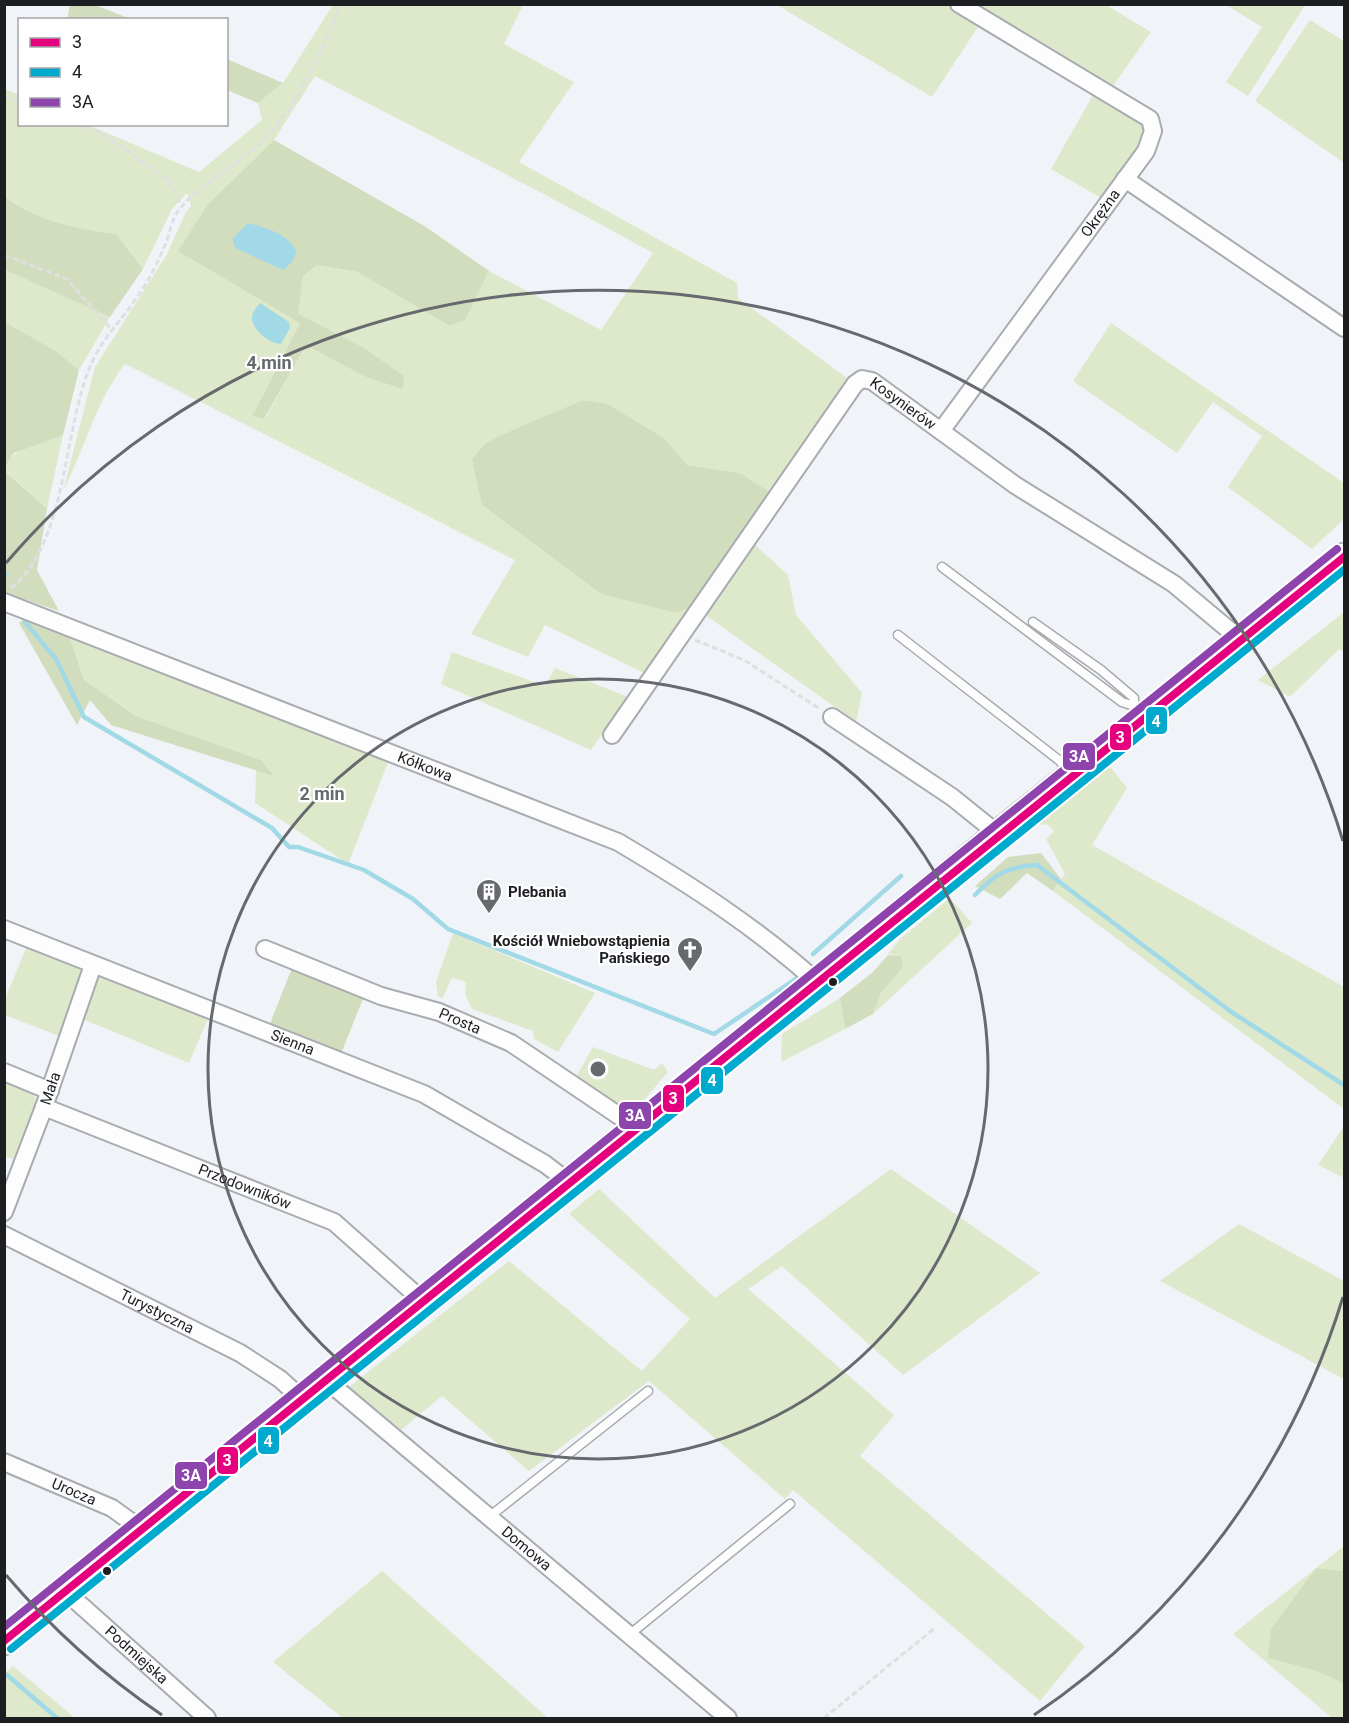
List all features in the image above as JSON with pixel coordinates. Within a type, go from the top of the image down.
[{"type":"main road","points":[[4,1641],[1071,776],[1139,713],[1241,640],[1344,557]]},
{"type":"street","points":[[959,4],[1150,119],[1153,131],[1146,150],[1125,179]]},
{"type":"street","name":"Okrężna","points":[[941,430],[1125,179],[1344,328]]},
{"type":"street","name":"Kosynierów","points":[[612,735],[855,384],[862,379],[872,381],[1015,485],[1174,584],[1241,640]]},
{"type":"street","name":"Kółkowa","points":[[4,602],[618,842],[687,883],[746,923],[817,982]]},
{"type":"street","points":[[832,717],[943,791],[998,834]]},
{"type":"street","name":"Sienna","points":[[4,929],[424,1094],[545,1164],[570,1183]]},
{"type":"street","name":"Prosta","points":[[266,949],[381,996],[439,1012],[511,1043],[637,1128]]},
{"type":"street","name":"Mała","points":[[4,1212],[44,1107],[93,965]]},
{"type":"street","points":[[4,1072],[50,1090]]},
{"type":"street","name":"Przodowników","points":[[44,1107],[334,1222],[423,1301]]},
{"type":"street","name":"Turystyczna","points":[[4,1235],[240,1353],[280,1379],[302,1400]]},
{"type":"street","name":"Domowa","points":[[326,1380],[728,1719]]},
{"type":"street","name":"Urocza","points":[[4,1462],[112,1508],[141,1529]]},
{"type":"street","name":"Podmiejska","points":[[65,1591],[207,1719]]},
{"type":"lane","points":[[942,567],[1139,713]]},
{"type":"lane","points":[[1032,622],[1101,670],[1134,698],[1139,713]]},
{"type":"lane","points":[[898,635],[1060,761],[1071,776]]},
{"type":"lane","points":[[489,1517],[648,1391]]},
{"type":"lane","points":[[629,1635],[790,1504]]},
{"type":"path","points":[[4,592],[21,579],[43,547],[57,501],[83,387],[93,359],[111,329],[137,297],[165,245],[176,213],[191,196],[257,146],[290,107],[323,50],[341,4]]},
{"type":"path","points":[[83,126],[103,135],[168,180],[182,206]]},
{"type":"path","points":[[4,255],[67,279],[111,329]]},
{"type":"path","points":[[682,633],[699,643],[744,660],[832,717]]},
{"type":"path","points":[[824,1719],[935,1628]]},
{"type":"green space","points":[[70,5],[95,5],[128,18],[67,18]]},
{"type":"green space","points":[[333,5],[523,5],[504,44],[574,82],[519,162],[737,283],[738,298],[847,378],[770,492],[740,473],[687,465],[664,438],[608,404],[583,400],[485,444],[482,505],[601,594],[676,613],[692,607],[644,673],[545,625],[528,657],[471,634],[515,560],[125,364],[98,410],[63,491],[95,367],[167,254],[191,206],[187,193],[172,209],[143,269],[116,234],[58,223],[18,206],[5,197],[5,89],[18,95],[18,126],[90,126],[199,172],[262,120],[258,103],[283,83]],"holes":[[[315,76],[653,253],[601,330],[489,271],[465,320],[450,326],[357,272],[317,265],[303,276],[297,314],[361,346],[366,377],[306,344],[265,419],[252,416],[300,323],[208,204],[274,140]]]},
{"type":"green space","points":[[777,5],[946,5],[980,24],[932,97]]},
{"type":"green space","points":[[974,5],[1106,5],[1151,32],[1113,86]]},
{"type":"green space","points":[[1226,5],[1305,5],[1248,96],[1226,82],[1262,27]]},
{"type":"green space","points":[[1310,20],[1344,41],[1344,163],[1255,101]]},
{"type":"green space","points":[[228,59],[283,83],[258,103],[228,90]]},
{"type":"green space","points":[[1093,95],[1145,127],[1144,142],[1101,198],[1051,169]]},
{"type":"green space","points":[[274,140],[426,227],[489,271],[465,320],[450,326],[357,272],[317,265],[303,276],[298,314],[361,346],[404,376],[403,389],[366,377],[306,345],[264,419],[252,416],[300,323],[178,251],[208,204]]},
{"type":"green space","points":[[5,197],[18,206],[58,223],[116,234],[143,269],[110,317],[5,270]]},
{"type":"green space","points":[[5,270],[110,317],[79,370],[56,351],[5,322]]},
{"type":"green space","points":[[5,322],[56,351],[79,370],[63,435],[14,453],[5,467]]},
{"type":"green space","points":[[1111,323],[1344,483],[1344,519],[1312,549],[1228,487],[1262,436],[1213,402],[1177,453],[1073,381]]},
{"type":"green space","points":[[583,400],[608,404],[664,438],[687,465],[740,473],[770,492],[692,607],[676,613],[601,594],[482,505],[472,459],[485,444]]},
{"type":"green space","points":[[63,435],[47,509],[5,470],[13,456],[28,446]]},
{"type":"green space","points":[[4,470],[47,509],[37,570],[59,611],[5,593]]},
{"type":"green space","points":[[753,543],[788,575],[796,615],[862,693],[856,722],[704,614]]},
{"type":"green space","points":[[1344,612],[1344,652],[1339,649],[1290,697],[1258,680]]},
{"type":"green space","points":[[27,616],[69,635],[84,680],[136,716],[261,760],[274,776],[111,725],[90,700],[77,725],[19,623]]},
{"type":"green space","points":[[69,635],[389,760],[348,864],[255,803],[256,769],[273,775],[261,760],[136,716],[84,680]]},
{"type":"green space","points":[[452,652],[545,686],[555,668],[628,697],[591,750],[441,684]]},
{"type":"green space","points":[[1107,763],[1127,788],[1092,845],[1344,987],[1344,1109],[1053,891],[1065,874],[1046,839],[1054,831],[1048,825],[1037,824],[1036,820]]},
{"type":"green space","points":[[1041,853],[1061,879],[1053,891],[1027,873],[1000,899],[975,886],[1008,857]]},
{"type":"green space","points":[[950,898],[972,923],[873,1014],[881,993],[903,967],[901,956],[888,954],[900,939]]},
{"type":"green space","points":[[453,933],[595,993],[558,1052],[534,1039],[533,1031],[472,1009],[465,994],[466,982],[452,978],[442,999],[438,996],[436,982]]},
{"type":"green space","points":[[27,946],[79,967],[82,980],[59,1036],[5,1015],[5,999]]},
{"type":"green space","points":[[888,955],[901,956],[903,967],[881,993],[873,1014],[845,1029],[840,998],[873,972]]},
{"type":"green space","points":[[292,968],[364,996],[341,1054],[269,1026]]},
{"type":"green space","points":[[98,973],[210,1014],[189,1063],[85,1020],[86,1005]]},
{"type":"green space","points":[[840,998],[845,1029],[781,1060],[782,1034]]},
{"type":"green space","points":[[593,1047],[654,1070],[662,1063],[668,1072],[644,1100],[629,1112],[580,1084],[576,1077]]},
{"type":"green space","points":[[4,1080],[34,1093],[36,1105],[17,1161],[5,1156]]},
{"type":"green space","points":[[1344,1126],[1344,1178],[1318,1165]]},
{"type":"green space","points":[[891,1169],[1040,1273],[903,1375],[782,1266],[748,1289],[894,1415],[860,1456],[1085,1646],[1040,1701],[793,1490],[785,1499],[649,1381],[529,1471],[442,1396],[401,1430],[349,1387],[509,1261],[642,1371],[690,1319],[569,1214],[599,1189],[715,1298]]},
{"type":"green space","points":[[1239,1224],[1344,1281],[1344,1379],[1160,1281]]},
{"type":"green space","points":[[1344,1546],[1344,1571],[1316,1568]]},
{"type":"green space","points":[[1316,1568],[1268,1657],[1317,1671],[1344,1684],[1344,1718],[1332,1718],[1233,1634]]},
{"type":"green space","points":[[1316,1568],[1344,1571],[1344,1684],[1317,1671],[1268,1658],[1271,1629]]},
{"type":"green space","points":[[382,1571],[548,1718],[343,1718],[273,1662]]},
{"type":"green space","points":[[13,1666],[75,1718],[5,1718],[5,1673]]},
{"type":"water","points":[[248,223],[283,236],[297,252],[292,262],[283,270],[237,249],[233,244],[233,238]]},
{"type":"water","points":[[260,303],[289,322],[290,328],[281,344],[266,339],[254,326],[252,316]]},
{"type":"waterway","points":[[25,622],[56,659],[84,717],[272,828],[289,847],[298,847],[364,870],[413,899],[448,929],[714,1034],[797,978]]},
{"type":"waterway","points":[[975,895],[989,881],[1003,872],[1018,867],[1037,865],[1230,1011],[1344,1085]]},
{"type":"waterway","points":[[813,954],[901,876]]},
{"type":"waterway","points":[[7,1675],[57,1718]]},
{"type":"transit line","name":"3A","points":[[4,1627],[1337,549]]},
{"type":"transit line","name":"3","points":[[4,1641],[1344,557]]},
{"type":"transit line","name":"4","points":[[11,1649],[1344,570]]},
{"type":"place","name":"Plebania","points":[[489,915]]},
{"type":"place","name":"Kościół Wniebowstąpienia Pańskiego","points":[[690,973]]}]
